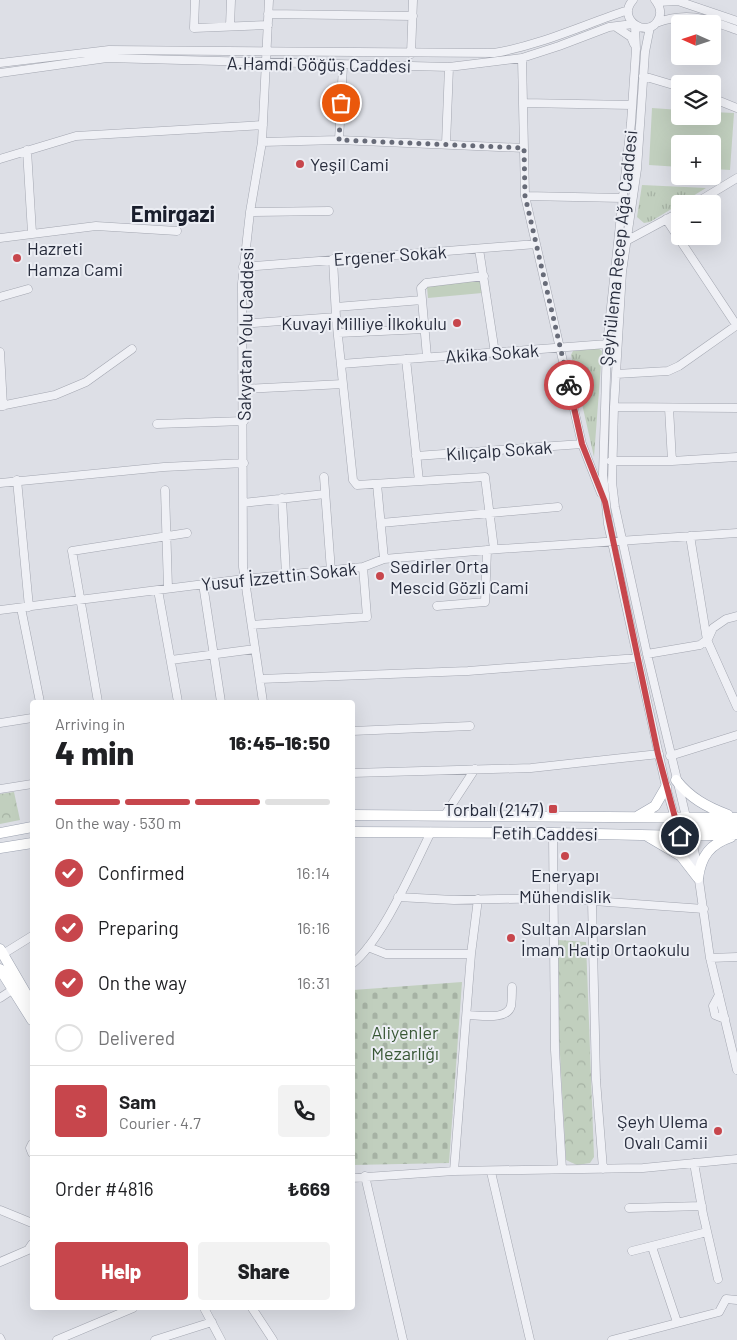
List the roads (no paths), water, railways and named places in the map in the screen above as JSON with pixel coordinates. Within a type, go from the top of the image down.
[{"type":"main road","points":[[676,780],[685,792],[697,801],[736,820]]},
{"type":"main road","points":[[634,817],[655,806],[666,787]]},
{"type":"main road","name":"Fetih Caddesi","points":[[355,815],[674,817],[685,833]]},
{"type":"main road","name":"Fetih Caddesi","points":[[685,833],[736,820]]},
{"type":"main road","points":[[0,833],[30,826]]},
{"type":"main road","points":[[613,834],[629,831],[685,833]]},
{"type":"main road","name":"Fetih Caddesi","points":[[355,832],[737,834]]},
{"type":"main road","points":[[698,878],[704,854],[714,845],[737,834]]},
{"type":"main road","points":[[646,835],[681,856],[698,878]]},
{"type":"main road","points":[[0,848],[30,843]]},
{"type":"main road","points":[[2,951],[30,1000]]},
{"type":"main road","points":[[1,974],[30,1017]]},
{"type":"street","points":[[195,0],[194,28],[268,24]]},
{"type":"street","points":[[230,26],[231,0]]},
{"type":"street","name":"Sakyatan Yolu Caddesi","points":[[263,700],[244,579],[242,324],[243,267],[262,142],[269,0]]},
{"type":"street","points":[[411,54],[413,0]]},
{"type":"street","points":[[633,0],[628,10],[628,18],[634,25]]},
{"type":"street","points":[[653,25],[660,12],[656,1],[678,1],[737,21]]},
{"type":"street","name":"A.Hamdi Göğüş Caddesi","points":[[0,63],[109,50],[205,50],[266,53],[494,53],[518,49],[579,30],[628,10]]},
{"type":"street","points":[[268,14],[413,16]]},
{"type":"street","points":[[653,25],[673,16],[689,16],[737,30]]},
{"type":"street","name":"A.Hamdi Göğüş Caddesi","points":[[0,73],[108,58],[265,64],[449,67],[522,58],[614,26],[634,25],[642,29],[653,25]]},
{"type":"street","name":"Şeyhülema Recep Ağa Caddesi","points":[[634,25],[636,49],[632,104],[607,344],[602,446],[605,502],[612,543],[658,754],[674,817]]},
{"type":"street","name":"Şeyhülema Recep Ağa Caddesi","points":[[653,25],[645,52],[637,169],[626,241],[614,407],[612,461],[615,507],[676,780],[685,833],[698,878],[710,958],[737,1069]]},
{"type":"street","points":[[614,26],[624,30],[631,37],[636,49]]},
{"type":"street","points":[[522,58],[525,196],[582,444],[605,502]]},
{"type":"street","points":[[339,140],[343,66]]},
{"type":"street","points":[[446,144],[449,67]]},
{"type":"street","points":[[643,76],[671,85]]},
{"type":"street","points":[[721,102],[737,108]]},
{"type":"street","points":[[523,103],[632,104]]},
{"type":"street","points":[[0,159],[76,136],[263,125]]},
{"type":"street","points":[[262,142],[339,140],[524,148]]},
{"type":"street","points":[[27,150],[32,233]]},
{"type":"street","points":[[709,195],[737,178]]},
{"type":"street","points":[[525,196],[623,198]]},
{"type":"street","points":[[250,212],[330,211]]},
{"type":"street","points":[[626,241],[671,216]]},
{"type":"street","points":[[616,374],[668,371],[737,325],[666,219]]},
{"type":"street","points":[[0,238],[96,226],[177,231]]},
{"type":"street","name":"Ergener Sokak","points":[[243,267],[536,244]]},
{"type":"street","points":[[479,249],[495,353]]},
{"type":"street","points":[[334,259],[336,318],[354,480],[357,485],[485,477],[490,513],[490,550],[485,602],[437,606]]},
{"type":"street","points":[[427,357],[421,288],[426,283],[484,276]]},
{"type":"street","points":[[0,297],[28,289]]},
{"type":"street","points":[[336,307],[422,300]]},
{"type":"street","points":[[242,324],[336,318]]},
{"type":"street","points":[[338,333],[424,329]]},
{"type":"street","name":"Akika Sokak","points":[[341,364],[607,344]]},
{"type":"street","points":[[0,352],[2,406],[55,395],[86,382],[132,350]]},
{"type":"street","points":[[406,359],[419,481]]},
{"type":"street","points":[[243,388],[343,384]]},
{"type":"street","points":[[614,407],[737,408]]},
{"type":"street","points":[[669,408],[672,461]]},
{"type":"street","points":[[157,424],[244,421]]},
{"type":"street","name":"Kılıçalp Sokak","points":[[416,456],[582,444]]},
{"type":"street","points":[[612,461],[672,461],[737,457]]},
{"type":"street","points":[[0,483],[164,467],[244,463]]},
{"type":"street","points":[[324,477],[331,570]]},
{"type":"street","points":[[16,480],[25,608],[40,700]]},
{"type":"street","points":[[377,484],[384,559]]},
{"type":"street","points":[[165,490],[168,588]]},
{"type":"street","points":[[243,503],[324,494]]},
{"type":"street","points":[[282,498],[286,575]]},
{"type":"street","points":[[381,523],[558,507]]},
{"type":"street","points":[[98,700],[72,550],[167,534],[187,533]]},
{"type":"street","name":"Yusuf İzzettin Sokak","points":[[0,610],[82,601],[168,588],[363,567],[384,559],[737,533]]},
{"type":"street","points":[[690,536],[706,640],[737,707]]},
{"type":"street","points":[[252,625],[367,617],[363,567]]},
{"type":"street","points":[[202,584],[221,700]]},
{"type":"street","points":[[158,590],[178,700]]},
{"type":"street","points":[[647,654],[700,645],[706,640],[713,628],[726,619],[737,616]]},
{"type":"street","points":[[171,660],[255,649]]},
{"type":"street","points":[[260,679],[468,671],[638,658]]},
{"type":"street","points":[[0,723],[30,718]]},
{"type":"street","points":[[355,731],[470,726]]},
{"type":"street","points":[[670,756],[737,735]]},
{"type":"street","points":[[355,774],[531,768],[658,754]]},
{"type":"street","points":[[445,815],[475,769]]},
{"type":"street","points":[[0,789],[30,784]]},
{"type":"street","points":[[355,961],[368,947],[398,897],[430,832]]},
{"type":"street","points":[[553,833],[552,898],[555,1050],[562,1170]]},
{"type":"street","points":[[398,897],[552,898],[704,909]]},
{"type":"street","points":[[454,1171],[471,954],[478,899]]},
{"type":"street","points":[[592,900],[596,1080],[603,1169]]},
{"type":"street","points":[[2,951],[30,937]]},
{"type":"street","points":[[368,947],[386,954],[471,954]]},
{"type":"street","points":[[710,958],[737,957]]},
{"type":"street","points":[[467,1015],[501,1015],[508,1012],[511,1008],[512,986]]},
{"type":"street","points":[[0,998],[12,990]]},
{"type":"street","points":[[355,1178],[454,1171],[603,1169],[737,1159]]},
{"type":"street","points":[[694,1163],[718,1279]]},
{"type":"street","points":[[491,1172],[530,1340]]},
{"type":"street","points":[[365,1176],[403,1340]]},
{"type":"street","points":[[629,1208],[702,1206]]},
{"type":"street","points":[[0,1210],[30,1222]]},
{"type":"street","points":[[632,1251],[707,1232]]},
{"type":"street","points":[[0,1262],[28,1250],[30,1247]]},
{"type":"street","points":[[652,1247],[677,1322]]},
{"type":"street","points":[[612,1340],[719,1312],[726,1299],[737,1300]]},
{"type":"street","points":[[57,1340],[127,1310]]},
{"type":"street","points":[[205,1310],[221,1340]]},
{"type":"street","points":[[253,1310],[273,1340]]},
{"type":"street","points":[[155,1340],[212,1322]]},
{"type":"place","name":"Yeşil Cami","points":[[300,164]]},
{"type":"place","name":"Hazreti Hamza Cami","points":[[17,258]]},
{"type":"place","name":"Kuvayi Milliye İlkokulu","points":[[457,323]]},
{"type":"place","name":"Sedirler Orta Mescid Gözli Cami","points":[[380,576]]},
{"type":"place","name":"Torbalı (2147)","points":[[553,809]]},
{"type":"place","name":"Eneryapı Mühendislik","points":[[565,856]]},
{"type":"place","name":"Sultan Alparslan İmam Hatip Ortaokulu","points":[[511,938]]},
{"type":"place","name":"Şeyh Ulema Ovalı Camii","points":[[718,1131]]},
{"type":"district","name":"Emirgazi","points":[[173,213]]},
{"type":"park label","name":"Aliyenler Mezarlığı","points":[[405,1042]]}]
